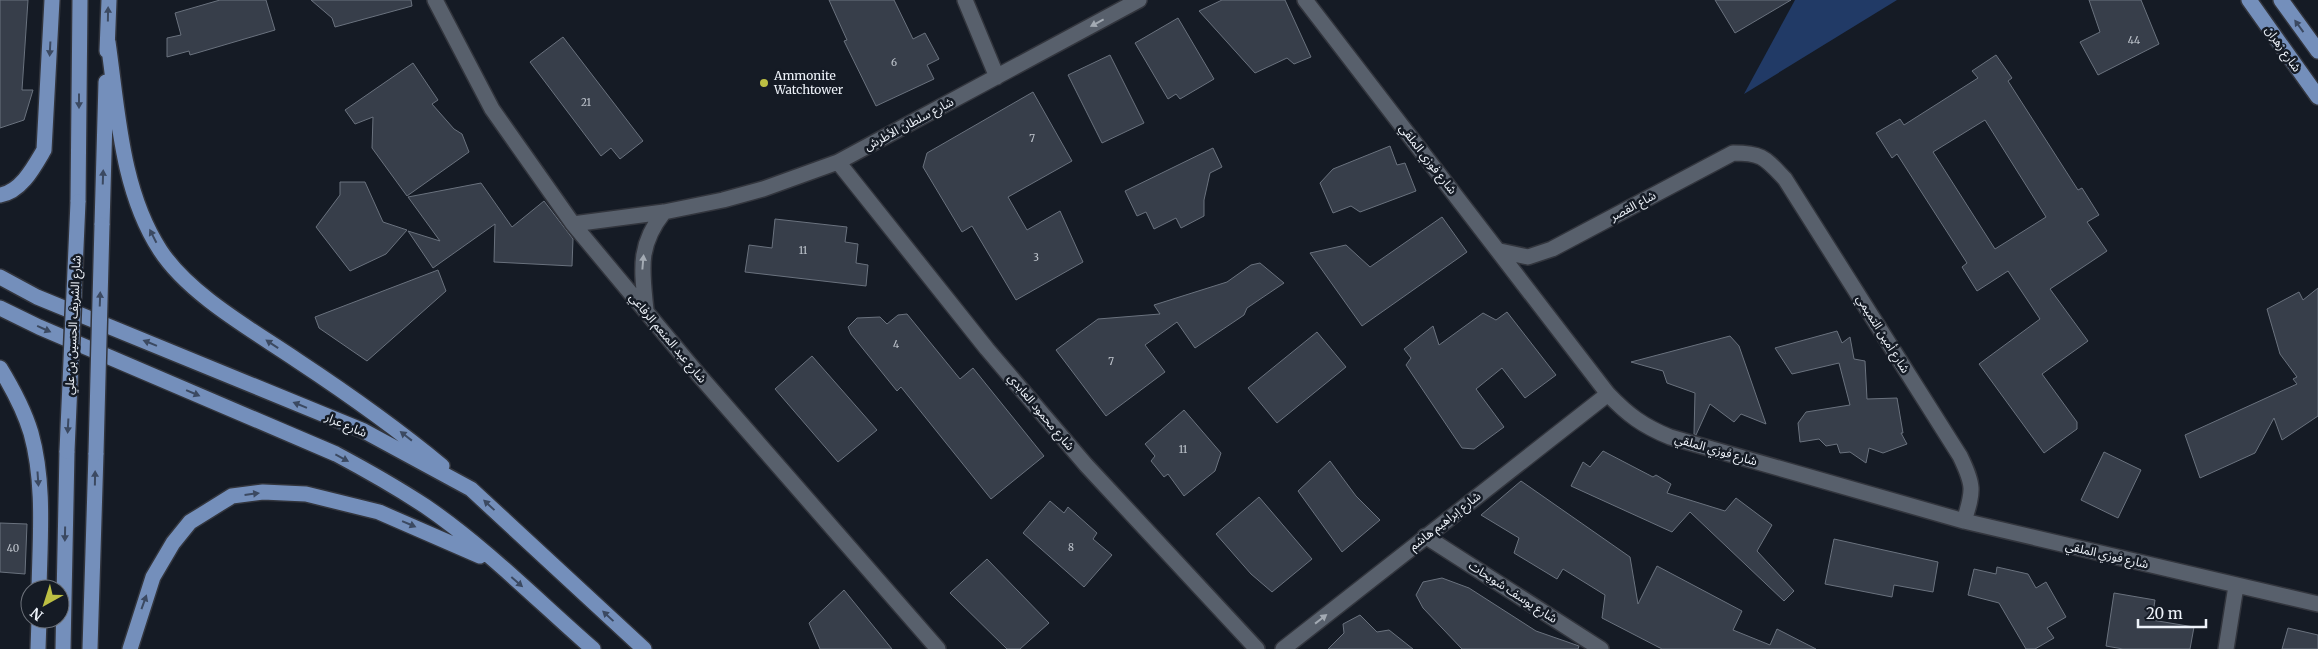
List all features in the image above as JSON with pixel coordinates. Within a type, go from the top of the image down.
[{"type":"main road","points":[[0,195],[19,185],[34,169],[44,150],[52,0]]},
{"type":"main road","name":"شارع الشريف الحسين بن علي","points":[[63,649],[67,451],[78,202],[80,0]]},
{"type":"main road","name":"شارع الشريف الحسين بن علي","points":[[90,649],[109,0]]},
{"type":"main road","name":"شارع زهران","points":[[2249,0],[2318,97]]},
{"type":"main road","points":[[2281,0],[2318,51]]},
{"type":"main road","points":[[108,42],[127,169],[145,221],[160,249],[174,268],[196,289],[375,413],[471,488]]},
{"type":"main road","name":"شارع عرار","points":[[0,277],[37,297],[364,431],[471,488],[644,649]]},
{"type":"main road","points":[[0,308],[39,327],[336,454],[424,505],[454,527],[593,649]]},
{"type":"main road","points":[[0,368],[31,432],[38,466],[40,511],[39,579]]},
{"type":"main road","points":[[130,649],[153,577],[173,543],[190,522],[232,496],[263,492],[306,494],[379,512],[497,564]]},
{"type":"main road","points":[[38,649],[39,629]]},
{"type":"street","name":"شارع عبد المنعم الرفاعي","points":[[435,0],[492,109],[573,224],[698,374],[938,649]]},
{"type":"street","points":[[965,0],[997,77]]},
{"type":"street","name":"شارع سلطان الأطرش","points":[[573,224],[664,212],[723,200],[763,189],[838,162],[1140,0]]},
{"type":"street","name":"شارع فوزي الملقي","points":[[1305,0],[1500,251],[1608,394],[1625,412],[1646,427],[1670,437],[1964,521],[2318,604]]},
{"type":"street","name":"شاع القصر","points":[[1500,251],[1528,257],[1552,249],[1733,153],[1749,153],[1766,158]]},
{"type":"street","name":"شارع أمين التميمي","points":[[1766,158],[1785,179],[1960,456],[1970,478],[1972,496],[1964,521]]},
{"type":"street","name":"شارع محمود العابدي","points":[[838,162],[987,349],[1079,457],[1154,541],[1257,649]]},
{"type":"street","points":[[646,310],[642,269],[645,244],[652,227],[664,212]]},
{"type":"street","name":"شارع إبراهيم هاشم","points":[[1283,649],[1608,394]]},
{"type":"street","name":"شارع يوسف شويحات","points":[[1425,536],[1602,649]]},
{"type":"street","points":[[2226,649],[2236,586]]},
{"type":"shaded area","points":[[1795,0],[1897,0],[1744,94]]},
{"type":"building","points":[[0,0],[28,0],[22,90],[33,90],[24,120],[0,128]]},
{"type":"building","points":[[220,0],[266,0],[275,30],[190,55],[189,51],[167,57],[167,38],[181,35],[175,13]]},
{"type":"building","points":[[311,0],[411,0],[412,6],[335,27],[332,18]]},
{"type":"building","points":[[829,0],[894,0],[913,39],[925,33],[939,59],[927,65],[934,79],[876,106],[844,41],[847,40]]},
{"type":"building","points":[[1222,0],[1285,0],[1311,57],[1294,64],[1287,58],[1255,73],[1199,11]]},
{"type":"building","points":[[1715,0],[1791,0],[1735,33]]},
{"type":"building","points":[[2089,0],[2141,0],[2159,44],[2098,75],[2080,42],[2100,32]]},
{"type":"building","points":[[1178,18],[1214,79],[1180,99],[1176,94],[1168,99],[1135,43]]},
{"type":"building","points":[[563,37],[643,141],[620,159],[611,148],[601,156],[530,62]]},
{"type":"building","points":[[1110,55],[1144,123],[1102,143],[1068,75]]},
{"type":"building","points":[[1996,55],[2012,78],[2008,81],[2078,190],[2082,188],[2099,215],[2087,222],[2107,251],[2050,289],[2088,341],[2042,374],[2077,422],[2077,429],[2044,453],[1979,364],[2040,319],[2008,271],[1977,291],[1962,267],[1967,263],[1897,154],[1892,158],[1876,133],[1900,119],[1904,125],[1978,78],[1972,71]],"holes":[[[1985,120],[2046,217],[1995,249],[1933,152]]]},
{"type":"building","points":[[413,63],[438,100],[432,104],[454,129],[462,134],[469,152],[407,196],[372,148],[373,117],[355,124],[345,110]]},
{"type":"building","points":[[1033,92],[1072,161],[1008,197],[1027,230],[1060,211],[1083,262],[1016,300],[972,226],[962,232],[923,167],[927,153]]},
{"type":"building","points":[[1390,146],[1397,165],[1405,163],[1416,191],[1360,212],[1351,206],[1333,213],[1320,183],[1333,169]]},
{"type":"building","points":[[1213,148],[1222,167],[1210,173],[1204,200],[1204,216],[1181,228],[1176,218],[1154,229],[1146,212],[1137,216],[1125,191]]},
{"type":"building","points":[[340,182],[365,182],[383,222],[407,230],[386,254],[350,271],[316,227],[340,195]]},
{"type":"building","points":[[481,183],[512,227],[544,201],[573,239],[572,266],[494,262],[495,224],[433,268],[408,231],[440,241],[408,197]]},
{"type":"building","points":[[1442,217],[1467,252],[1362,326],[1310,253],[1346,245],[1370,267]]},
{"type":"building","points":[[775,219],[847,227],[845,242],[858,244],[856,263],[868,265],[866,286],[745,272],[749,245],[772,248]]},
{"type":"building","points":[[1260,263],[1284,283],[1247,308],[1244,315],[1195,348],[1177,322],[1145,345],[1165,372],[1106,416],[1056,350],[1098,319],[1160,314],[1154,305],[1227,282],[1251,265]]},
{"type":"building","points":[[438,270],[446,291],[367,361],[319,328],[315,317]]},
{"type":"building","points":[[2318,288],[2318,416],[2282,440],[2274,418],[2255,453],[2200,478],[2185,435],[2297,384],[2293,379],[2297,377],[2280,354],[2267,309],[2299,292],[2303,300]]},
{"type":"building","points":[[1507,312],[1556,375],[1525,398],[1502,368],[1476,389],[1504,427],[1474,449],[1462,448],[1406,365],[1411,358],[1404,349],[1433,326],[1439,345],[1483,313],[1496,320]]},
{"type":"building","points":[[907,314],[960,379],[973,368],[1044,456],[991,499],[901,387],[897,391],[851,334],[848,327],[857,318],[880,317],[887,324],[898,315]]},
{"type":"building","points":[[1837,331],[1842,343],[1850,337],[1854,359],[1865,361],[1867,399],[1897,398],[1903,433],[1901,433],[1907,444],[1883,453],[1869,448],[1866,463],[1850,452],[1840,453],[1837,444],[1826,446],[1819,439],[1800,442],[1798,423],[1806,412],[1850,405],[1839,363],[1792,374],[1775,348]]},
{"type":"building","points":[[1317,332],[1346,367],[1277,423],[1248,388]]},
{"type":"building","points":[[1730,336],[1739,346],[1766,424],[1741,414],[1734,422],[1710,404],[1696,435],[1694,434],[1695,393],[1667,383],[1663,371],[1631,362]]},
{"type":"building","points":[[812,356],[877,430],[838,462],[775,389]]},
{"type":"building","points":[[1184,410],[1221,453],[1215,471],[1184,496],[1168,474],[1164,477],[1151,461],[1155,456],[1145,444]]},
{"type":"building","points":[[1603,451],[1653,477],[1656,475],[1671,484],[1667,493],[1725,511],[1736,498],[1772,525],[1757,551],[1794,591],[1784,601],[1690,512],[1672,532],[1571,486],[1583,462],[1590,467]]},
{"type":"building","points":[[2104,452],[2141,470],[2118,518],[2081,500]]},
{"type":"building","points":[[1330,461],[1356,496],[1380,520],[1342,552],[1298,491]]},
{"type":"building","points":[[1521,481],[1630,557],[1638,604],[1657,566],[1742,611],[1733,630],[1770,645],[1777,629],[1816,649],[1662,649],[1602,618],[1605,595],[1563,569],[1557,579],[1514,553],[1519,538],[1481,515]]},
{"type":"building","points":[[1259,497],[1312,559],[1272,592],[1251,574],[1216,534]]},
{"type":"building","points":[[1050,501],[1064,513],[1068,507],[1097,533],[1093,539],[1112,555],[1084,587],[1023,533]]},
{"type":"building","points":[[0,523],[27,524],[25,574],[0,572]]},
{"type":"building","points":[[1834,539],[1938,562],[1933,592],[1894,585],[1892,597],[1825,584]]},
{"type":"building","points":[[987,559],[1049,623],[1020,649],[1007,649],[950,593]]},
{"type":"building","points":[[1997,567],[2028,574],[2036,588],[2046,582],[2066,617],[2047,628],[2054,638],[2035,649],[2026,649],[1999,603],[1968,595],[1974,569],[1996,574]]},
{"type":"building","points":[[1442,578],[1469,588],[1536,631],[1579,646],[1578,649],[1462,649],[1423,608],[1416,595],[1423,582]]},
{"type":"building","points":[[844,590],[892,649],[820,649],[809,623]]},
{"type":"building","points":[[2114,593],[2155,600],[2152,620],[2194,627],[2190,649],[2123,649],[2106,646]]},
{"type":"building","points":[[1360,615],[1377,632],[1389,630],[1413,649],[1328,649],[1344,633],[1343,624]]},
{"type":"building","points":[[2288,628],[2318,635],[2318,649],[2282,649]]},
{"type":"place","name":"Ammonite Watchtower","points":[[764,83]]}]
